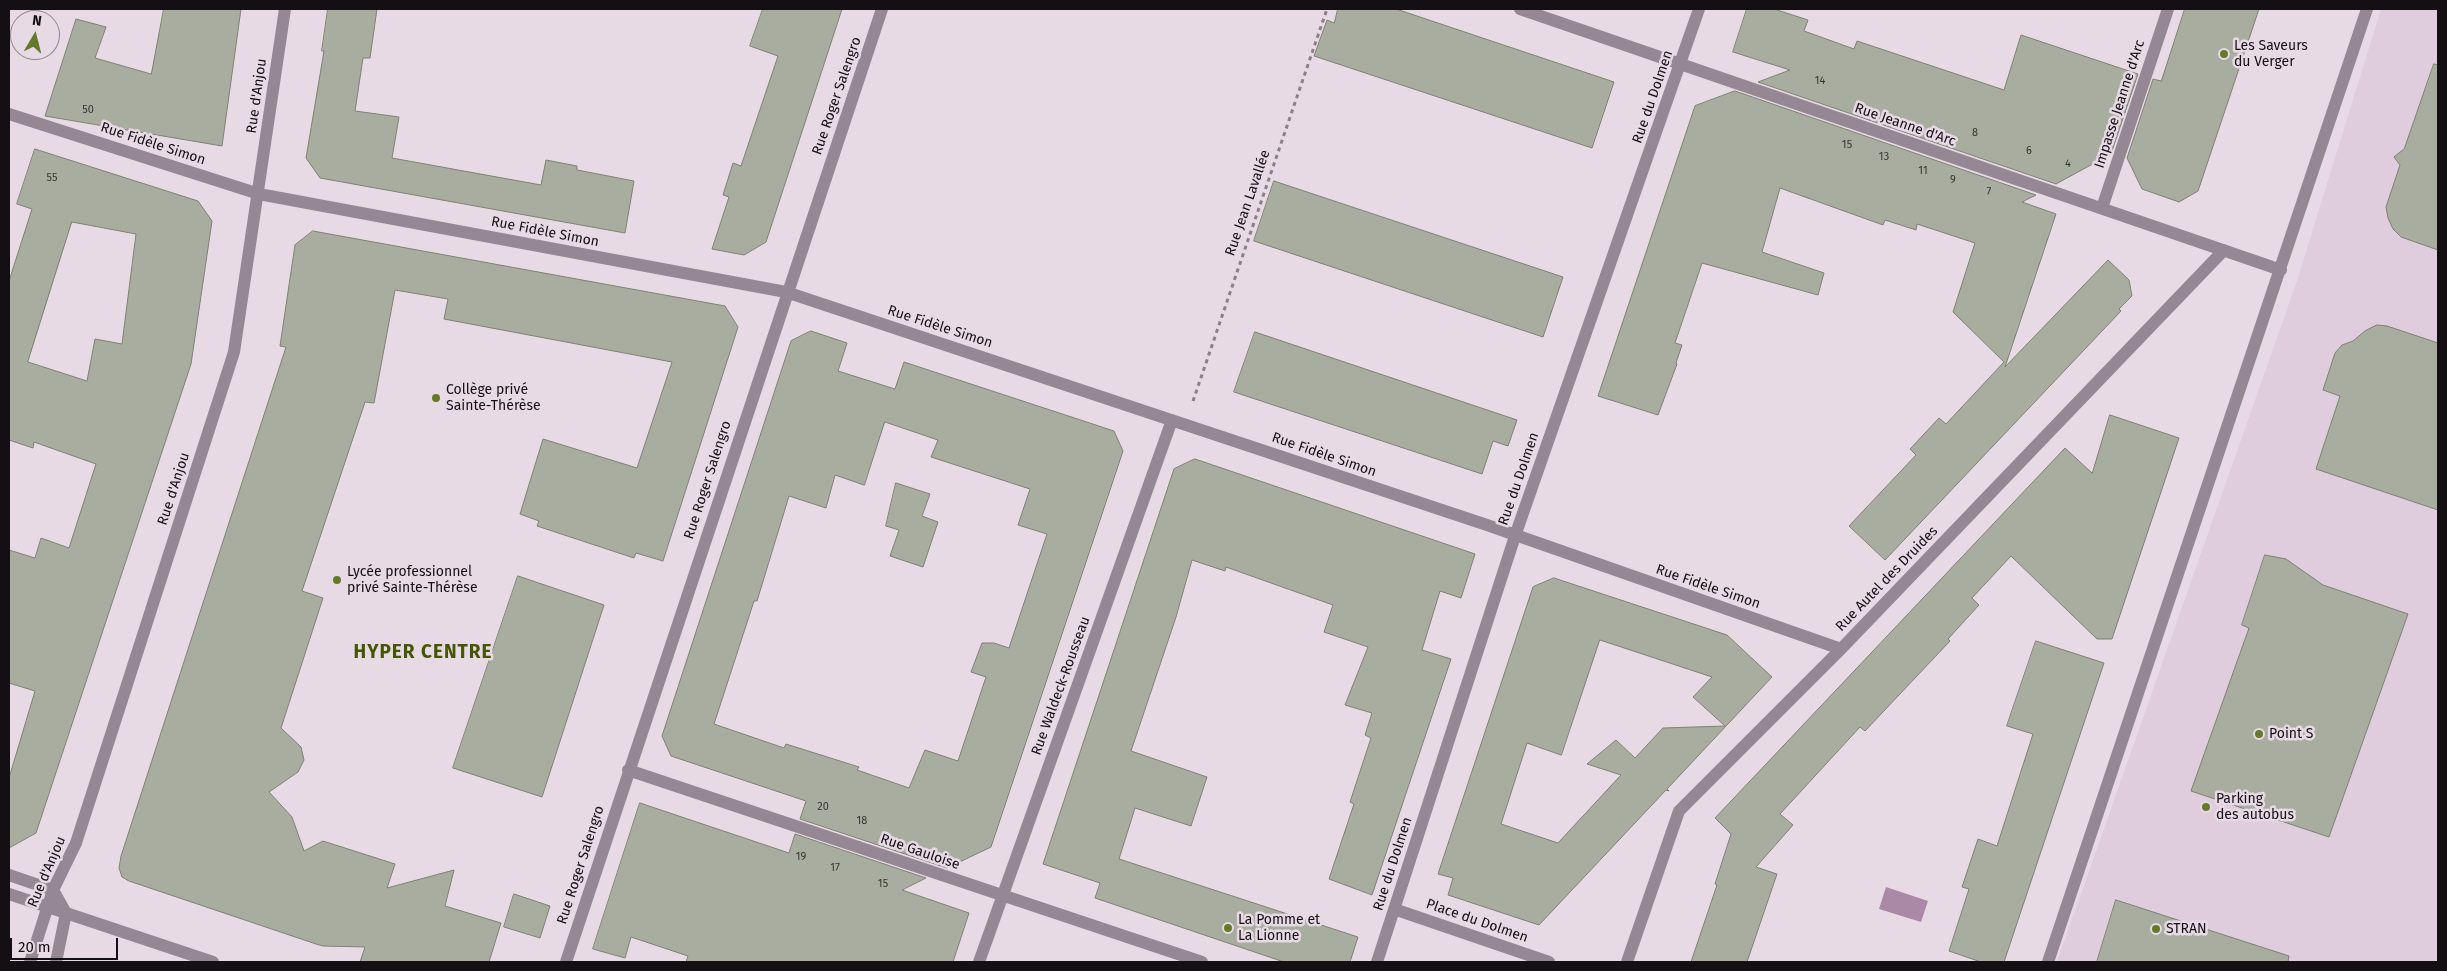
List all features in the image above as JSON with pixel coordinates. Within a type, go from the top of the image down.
[{"type":"street","name":"Rue d'Anjou","points":[[30,962],[53,890],[76,843],[234,352],[285,9]]},
{"type":"street","name":"Rue Roger Salengro","points":[[566,962],[786,292],[882,9]]},
{"type":"street","name":"Rue Jeanne d'Arc","points":[[1520,9],[2281,270]]},
{"type":"street","name":"Rue du Dolmen","points":[[1376,962],[1516,536],[1699,9]]},
{"type":"street","name":"Impasse Jeanne d'Arc","points":[[2102,208],[2168,9]]},
{"type":"street","points":[[2048,962],[2367,9]]},
{"type":"street","name":"Rue Fidèle Simon","points":[[9,114],[259,194],[786,292],[1516,536],[1841,649]]},
{"type":"street","name":"Rue Autel des Druides","points":[[1627,962],[1679,811],[1841,649],[2224,250]]},
{"type":"street","name":"Rue Waldeck-Rousseau","points":[[979,962],[1172,420]]},
{"type":"street","name":"Rue Gauloise","points":[[628,770],[1202,962]]},
{"type":"street","points":[[9,875],[53,890],[66,913],[56,962]]},
{"type":"street","points":[[9,894],[214,962]]},
{"type":"street","name":"Place du Dolmen","points":[[1394,909],[1549,962]]},
{"type":"path","name":"Rue Jean Lavallée","points":[[1191,406],[1327,9]]},
{"type":"shaded area","points":[[2381,9],[2438,9],[2438,962],[2057,962],[2297,281]]},
{"type":"shaded area","points":[[1886,887],[1928,901],[1921,922],[1879,909]]},
{"type":"building","points":[[164,9],[241,9],[222,146],[45,116],[76,19],[106,27],[95,58],[151,74]]},
{"type":"building","points":[[328,9],[377,9],[370,58],[363,58],[355,111],[399,117],[392,158],[541,185],[546,160],[577,166],[577,170],[634,181],[625,233],[320,178],[306,158],[324,51],[322,51]]},
{"type":"building","points":[[763,9],[842,9],[766,242],[744,255],[712,249],[729,197],[723,195],[733,163],[741,166],[778,56],[750,46]]},
{"type":"building","points":[[1338,9],[1396,9],[1614,82],[1592,148],[1314,56],[1327,20],[1334,23]]},
{"type":"building","points":[[1747,9],[1774,9],[1808,20],[1804,31],[1854,49],[1857,41],[2004,90],[2021,35],[2138,74],[2111,154],[2056,184],[1758,82],[1790,70],[1733,52]]},
{"type":"building","points":[[2185,9],[2259,9],[2198,191],[2179,202],[2142,189],[2127,158],[2153,79],[2161,81]]},
{"type":"building","points":[[2434,64],[2438,65],[2438,250],[2401,237],[2393,229],[2386,207],[2400,165],[2394,157],[2404,149]]},
{"type":"building","points":[[1735,91],[2036,195],[2022,202],[2056,214],[2005,367],[2108,260],[2129,280],[2132,296],[2119,309],[2121,311],[1885,560],[1849,526],[1916,455],[1910,449],[1939,418],[1946,424],[2004,362],[1953,312],[1975,243],[1917,224],[1916,230],[1885,220],[1883,225],[1780,188],[1762,252],[1824,273],[1818,295],[1702,263],[1675,343],[1682,345],[1677,364],[1658,415],[1598,396],[1695,106]]},
{"type":"building","points":[[35,149],[198,201],[212,221],[191,364],[36,833],[9,848],[9,778],[35,691],[9,683],[9,550],[35,558],[41,538],[69,548],[96,464],[34,442],[33,448],[9,440],[9,281],[32,209],[17,204]],"holes":[[[72,222],[136,234],[122,344],[95,339],[87,381],[28,362]]]},
{"type":"building","points":[[1274,181],[1563,277],[1543,337],[1254,241]]},
{"type":"building","points":[[313,231],[725,306],[738,327],[663,561],[636,553],[634,558],[537,526],[539,521],[520,514],[543,439],[637,468],[672,362],[444,319],[448,299],[395,290],[374,403],[365,402],[302,591],[323,598],[281,728],[301,747],[304,760],[298,772],[269,792],[292,817],[304,851],[323,841],[395,864],[387,888],[454,870],[445,906],[501,923],[489,962],[360,962],[365,947],[323,946],[316,944],[129,881],[122,877],[119,868],[121,856],[286,347],[280,346],[295,245]]},
{"type":"building","points":[[2377,325],[2387,326],[2438,343],[2438,510],[2316,469],[2340,396],[2323,390],[2335,353],[2342,345],[2353,341],[2365,331]]},
{"type":"building","points":[[811,331],[847,343],[838,371],[895,389],[904,362],[1114,431],[1123,451],[991,847],[947,868],[800,819],[806,801],[671,756],[662,736],[791,341]],"holes":[[[885,422],[938,440],[931,457],[1030,489],[1018,525],[1047,534],[1009,648],[994,643],[982,643],[971,672],[986,677],[958,761],[925,750],[909,788],[857,770],[859,767],[786,744],[784,748],[714,724],[754,601],[757,601],[789,496],[826,508],[835,475],[864,485]]]},
{"type":"building","points":[[1255,332],[1517,420],[1508,446],[1493,441],[1482,474],[1234,392]]},
{"type":"building","points":[[2110,415],[2179,438],[2112,639],[2097,639],[2011,556],[1972,598],[1979,605],[1948,639],[1950,641],[1865,731],[1860,727],[1780,814],[1793,825],[1756,867],[1777,874],[1747,962],[1691,962],[1717,885],[1715,884],[1731,834],[1715,818],[2065,448],[2092,473]]},
{"type":"building","points":[[1195,459],[1475,554],[1461,598],[1440,591],[1422,650],[1451,659],[1372,895],[1329,879],[1354,804],[1350,802],[1371,738],[1365,735],[1372,713],[1345,705],[1368,647],[1324,632],[1333,605],[1226,567],[1225,571],[1192,560],[1176,617],[1131,751],[1207,777],[1191,826],[1135,808],[1119,859],[1358,937],[1350,962],[1284,962],[1095,898],[1100,883],[1043,864],[1174,469]]},
{"type":"building","points":[[896,483],[930,494],[922,516],[938,522],[923,567],[890,556],[899,530],[886,526]]},
{"type":"building","points":[[2265,555],[2286,559],[2323,585],[2408,614],[2329,837],[2191,791],[2249,628],[2242,625]]},
{"type":"building","points":[[518,576],[604,605],[542,797],[453,768]]},
{"type":"building","points":[[1554,578],[1727,635],[1772,677],[1667,789],[1669,791],[1666,790],[1539,925],[1448,895],[1453,878],[1438,874],[1533,587]],"holes":[[[1600,640],[1712,677],[1693,697],[1725,726],[1663,728],[1635,758],[1616,740],[1587,764],[1621,775],[1558,843],[1501,824],[1527,743],[1561,755]]]},
{"type":"building","points":[[2036,641],[2104,663],[2004,962],[1981,962],[1949,951],[1969,889],[1962,887],[1978,839],[1997,846],[2033,734],[2007,726]]},
{"type":"building","points":[[640,803],[789,853],[795,834],[926,878],[902,890],[969,913],[953,962],[686,962],[688,956],[631,937],[625,958],[593,949]]},
{"type":"building","points":[[514,894],[550,906],[540,938],[504,927]]},
{"type":"building","name":"STRAN","points":[[2116,900],[2289,956],[2288,962],[2097,962]]},
{"type":"place","name":"Les Saveurs du Verger","points":[[2224,54]]},
{"type":"place","name":"Collège privé Sainte-Thérèse","points":[[436,398]]},
{"type":"place","name":"Lycée professionnel privé Sainte-Thérèse","points":[[337,580]]},
{"type":"place","name":"Point S","points":[[2259,734]]},
{"type":"place","name":"Parking des autobus","points":[[2206,807]]},
{"type":"place","name":"La Pomme et La Lionne","points":[[1228,928]]},
{"type":"place","name":"STRAN","points":[[2156,929]]},
{"type":"district","name":"HYPER CENTRE","points":[[423,653]]}]
